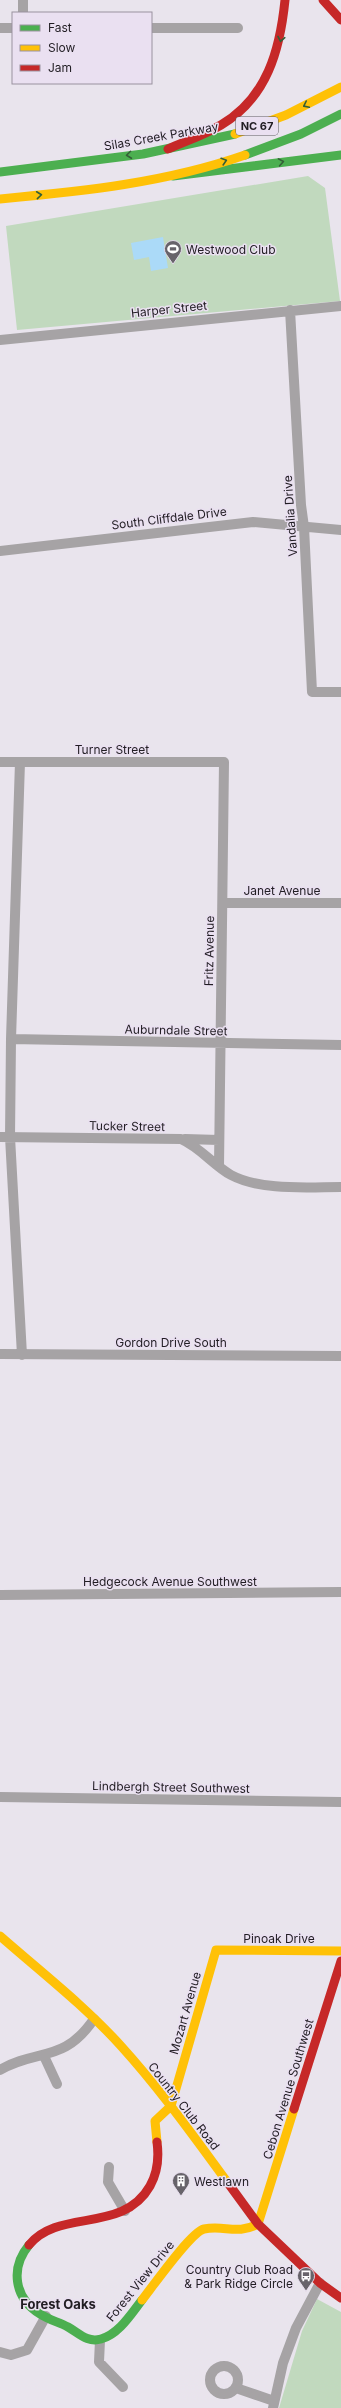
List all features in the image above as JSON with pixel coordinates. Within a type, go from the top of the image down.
[{"type":"main road","points":[[168,149],[222,124],[251,99],[266,78],[276,57],[282,35],[285,0]]},
{"type":"main road","points":[[323,0],[341,20]]},
{"type":"main road","name":"Silas Creek Parkway","points":[[0,172],[168,149],[228,136],[292,112],[341,87]]},
{"type":"main road","name":"NC 67","points":[[0,199],[107,187],[173,176],[267,147],[341,114]]},
{"type":"main road","points":[[173,176],[341,155]]},
{"type":"main road","name":"Country Club Road","points":[[0,1936],[94,2019],[121,2046],[171,2106],[258,2224],[320,2283],[341,2298]]},
{"type":"main road","name":"Pinoak Drive","points":[[216,1950],[341,1951]]},
{"type":"main road","name":"Mozart Avenue","points":[[171,2106],[216,1950]]},
{"type":"main road","name":"Cebon Avenue Southwest","points":[[258,2224],[341,1961]]},
{"type":"main road","points":[[100,2340],[82,2338],[69,2327],[31,2308],[19,2291],[16,2274],[22,2254],[39,2235],[46,2231],[117,2215],[137,2203],[153,2183],[158,2158],[154,2125],[158,2117],[171,2106]]},
{"type":"main road","name":"Forest View Drive","points":[[100,2340],[114,2332],[124,2323],[196,2232],[208,2229],[246,2231],[258,2224]]},
{"type":"street","points":[[23,0],[23,12]]},
{"type":"street","points":[[0,28],[12,28]]},
{"type":"street","points":[[152,28],[238,28]]},
{"type":"street","name":"Harper Street","points":[[0,340],[341,306]]},
{"type":"street","name":"Vandalia Drive","points":[[290,310],[301,505],[304,527],[312,692],[341,692]]},
{"type":"street","name":"South Cliffdale Drive","points":[[0,551],[253,522],[341,530]]},
{"type":"street","name":"Turner Street","points":[[0,762],[224,762]]},
{"type":"street","points":[[20,762],[11,1039],[5,1137],[22,1355]]},
{"type":"street","name":"Fritz Avenue","points":[[219,1140],[224,762]]},
{"type":"street","name":"Janet Avenue","points":[[223,903],[341,902]]},
{"type":"street","name":"Auburndale Street","points":[[11,1039],[341,1045]]},
{"type":"street","name":"Tucker Street","points":[[5,1137],[181,1139],[192,1144],[231,1175],[253,1182],[292,1187],[341,1187]]},
{"type":"street","points":[[181,1139],[219,1140],[219,1166]]},
{"type":"street","name":"Gordon Drive South","points":[[0,1354],[341,1356]]},
{"type":"street","name":"Hedgecock Avenue Southwest","points":[[0,1595],[341,1592]]},
{"type":"street","name":"Lindbergh Street Southwest","points":[[0,1798],[341,1802]]},
{"type":"street","points":[[0,2070],[19,2062],[44,2056],[64,2048],[78,2039],[94,2019]]},
{"type":"street","points":[[44,2056],[57,2084]]},
{"type":"street","points":[[109,2167],[108,2182],[125,2211]]},
{"type":"street","points":[[236,2388],[274,2404],[284,2363],[296,2328],[320,2283]]},
{"type":"street","points":[[0,2352],[11,2355],[27,2350],[46,2316]]},
{"type":"street","points":[[100,2340],[99,2362],[123,2386]]},
{"type":"green space","name":"Westwood Club","points":[[308,176],[325,188],[340,301],[17,330],[6,226]]},
{"type":"green space","points":[[317,2299],[341,2312],[341,2408],[279,2408],[302,2331]]},
{"type":"water","points":[[163,237],[168,268],[151,271],[149,257],[134,260],[131,243]]},
{"type":"traffic: fast","points":[[245,155],[301,134],[341,114]]},
{"type":"traffic: fast","points":[[0,172],[143,154],[235,134]]},
{"type":"traffic: fast","points":[[173,176],[341,155]]},
{"type":"traffic: fast","points":[[29,2245],[19,2263],[17,2273],[20,2291],[25,2300],[40,2314],[68,2327],[87,2339],[101,2339],[113,2333],[124,2323],[142,2300]]},
{"type":"traffic: slow","points":[[235,134],[286,115],[341,87]]},
{"type":"traffic: slow","points":[[0,199],[93,189],[154,179],[185,173],[245,155]]},
{"type":"traffic: slow","points":[[0,1936],[78,2003],[121,2046],[163,2096],[228,2183]]},
{"type":"traffic: slow","points":[[157,2142],[155,2121],[171,2106],[216,1950],[341,1951]]},
{"type":"traffic: slow","points":[[142,2300],[190,2239],[198,2232],[211,2228],[244,2229],[258,2224],[294,2109]]},
{"type":"traffic: jam","points":[[168,149],[202,135],[221,125],[237,114],[250,101],[260,87],[275,54],[283,19],[285,0]]},
{"type":"traffic: jam","points":[[323,0],[341,20]]},
{"type":"traffic: jam","points":[[294,2109],[341,1961]]},
{"type":"traffic: jam","points":[[29,2245],[42,2234],[57,2227],[108,2216],[124,2210],[138,2201],[150,2186],[155,2175],[158,2159],[157,2142]]},
{"type":"traffic: jam","points":[[228,2183],[258,2224],[320,2283],[341,2298]]},
{"type":"place","name":"Westwood Club","points":[[173,264]]},
{"type":"place","name":"Westlawn","points":[[181,2196]]},
{"type":"place","name":"Country Club Road & Park Ridge Circle","points":[[306,2291]]},
{"type":"district","name":"Forest Oaks","points":[[58,2304]]}]
